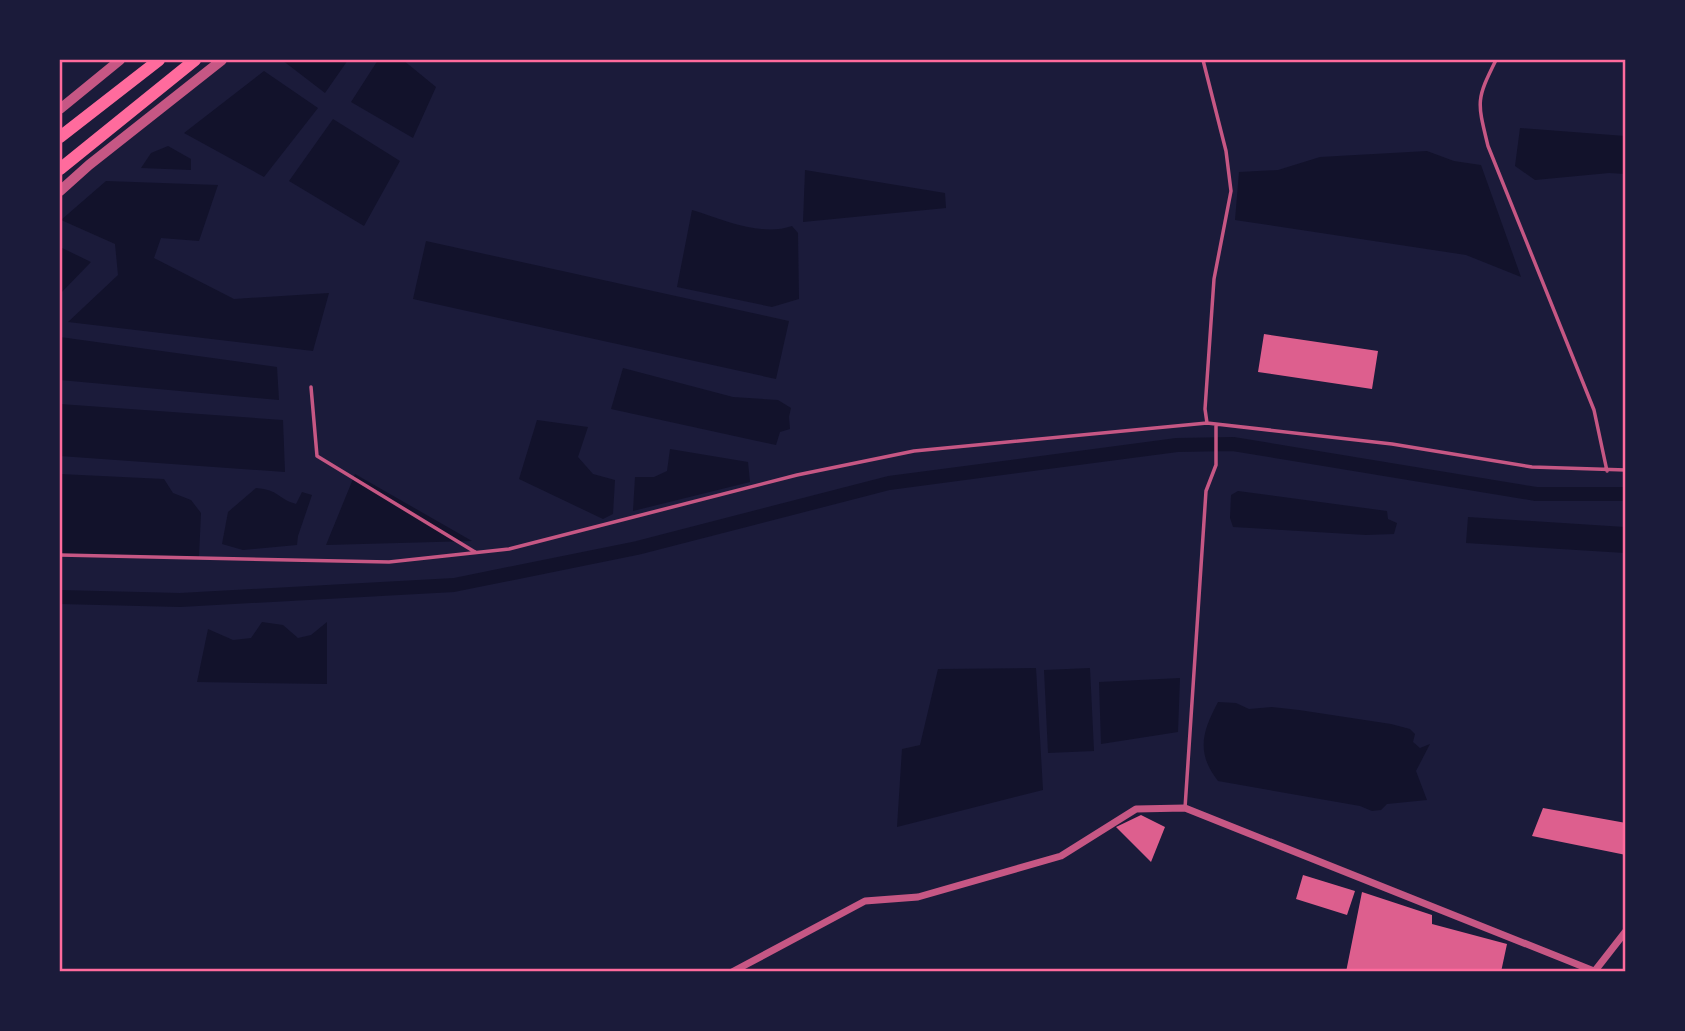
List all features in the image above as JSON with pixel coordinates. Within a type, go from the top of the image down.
[{"type":"highway","points":[[60,137],[159,60]]},
{"type":"highway","points":[[60,169],[194,60]]},
{"type":"street","points":[[60,109],[120,60]]},
{"type":"street","points":[[60,191],[222,60]]},
{"type":"street","points":[[732,971],[865,901],[918,897],[1061,856],[1136,809],[1185,808],[1594,971],[1626,931]]},
{"type":"lane","points":[[1203,60],[1226,151],[1231,191],[1214,279],[1205,409],[1207,423]]},
{"type":"lane","points":[[1496,60],[1481,91],[1479,108],[1488,146],[1594,410],[1607,471]]},
{"type":"lane","points":[[311,387],[317,456],[477,553]]},
{"type":"lane","points":[[60,555],[390,562],[477,553],[509,549],[797,475],[914,452],[1207,423],[1392,444],[1532,467],[1626,470]]},
{"type":"lane","points":[[1185,808],[1206,491],[1216,464],[1216,424]]},
{"type":"shaded area","points":[[282,60],[348,60],[325,93]]},
{"type":"shaded area","points":[[378,60],[403,60],[436,87],[413,138],[351,102]]},
{"type":"shaded area","points":[[264,71],[318,108],[264,177],[184,133]]},
{"type":"shaded area","points":[[333,119],[400,161],[364,226],[289,181]]},
{"type":"shaded area","points":[[1520,128],[1625,136],[1625,174],[1535,180],[1515,166]]},
{"type":"shaded area","points":[[168,146],[191,159],[191,170],[141,168],[151,153]]},
{"type":"shaded area","points":[[1427,151],[1454,161],[1481,165],[1521,277],[1466,255],[1235,220],[1239,172],[1278,170],[1320,157]]},
{"type":"shaded area","points":[[805,170],[945,193],[946,208],[803,222]]},
{"type":"shaded area","points":[[106,181],[218,185],[199,241],[161,238],[154,258],[234,299],[329,293],[313,351],[68,322],[118,275],[115,244],[61,220]]},
{"type":"shaded area","points":[[692,210],[754,228],[780,229],[792,226],[798,233],[799,299],[772,307],[677,287]]},
{"type":"shaded area","points":[[426,241],[789,321],[776,379],[413,299]]},
{"type":"shaded area","points":[[60,247],[91,262],[60,294]]},
{"type":"shaded area","points":[[60,337],[277,367],[279,400],[60,380]]},
{"type":"shaded area","points":[[623,368],[733,397],[778,400],[791,408],[790,429],[780,432],[776,445],[611,409]]},
{"type":"shaded area","points":[[60,404],[283,420],[285,472],[60,456]]},
{"type":"shaded area","points":[[537,420],[588,427],[578,457],[593,474],[615,480],[613,514],[603,519],[519,479]]},
{"type":"shaded area","points":[[670,449],[748,462],[750,482],[633,511],[635,477],[654,477],[667,471]]},
{"type":"shaded area","points":[[60,474],[164,479],[173,493],[191,500],[201,513],[199,557],[60,554]]},
{"type":"shaded area","points":[[355,474],[472,541],[326,545]]},
{"type":"shaded area","points":[[256,488],[270,490],[296,504],[302,492],[312,495],[297,545],[243,550],[222,544],[228,512]]},
{"type":"shaded area","points":[[1238,491],[1387,511],[1388,519],[1397,523],[1394,534],[1366,535],[1233,527],[1230,518],[1231,495]]},
{"type":"shaded area","points":[[1468,517],[1625,527],[1625,553],[1466,543]]},
{"type":"shaded area","points":[[262,622],[283,625],[298,638],[311,635],[327,622],[327,684],[197,682],[208,629],[233,640],[251,638]]},
{"type":"shaded area","points":[[1036,668],[1043,790],[897,827],[902,749],[920,745],[938,669]]},
{"type":"shaded area","points":[[1090,668],[1094,751],[1048,753],[1044,670]]},
{"type":"shaded area","points":[[1180,678],[1178,732],[1101,744],[1099,682]]},
{"type":"shaded area","points":[[1218,702],[1236,703],[1249,709],[1272,707],[1299,710],[1410,729],[1415,734],[1413,742],[1420,748],[1430,744],[1416,771],[1427,800],[1387,804],[1381,810],[1372,811],[1360,806],[1218,781],[1206,761],[1204,742],[1208,723]]},
{"type":"building","points":[[1264,334],[1378,351],[1372,389],[1258,372]]},
{"type":"building","points":[[1543,808],[1626,823],[1626,855],[1532,836]]},
{"type":"building","points":[[1141,815],[1165,827],[1151,862],[1116,827]]},
{"type":"building","points":[[1303,875],[1355,891],[1347,915],[1296,899]]},
{"type":"building","points":[[1362,892],[1432,915],[1432,924],[1507,944],[1501,972],[1346,972]]},
{"type":"waterway","points":[[60,597],[180,600],[454,585],[637,548],[889,483],[1177,445],[1233,444],[1536,494],[1626,494]]}]
